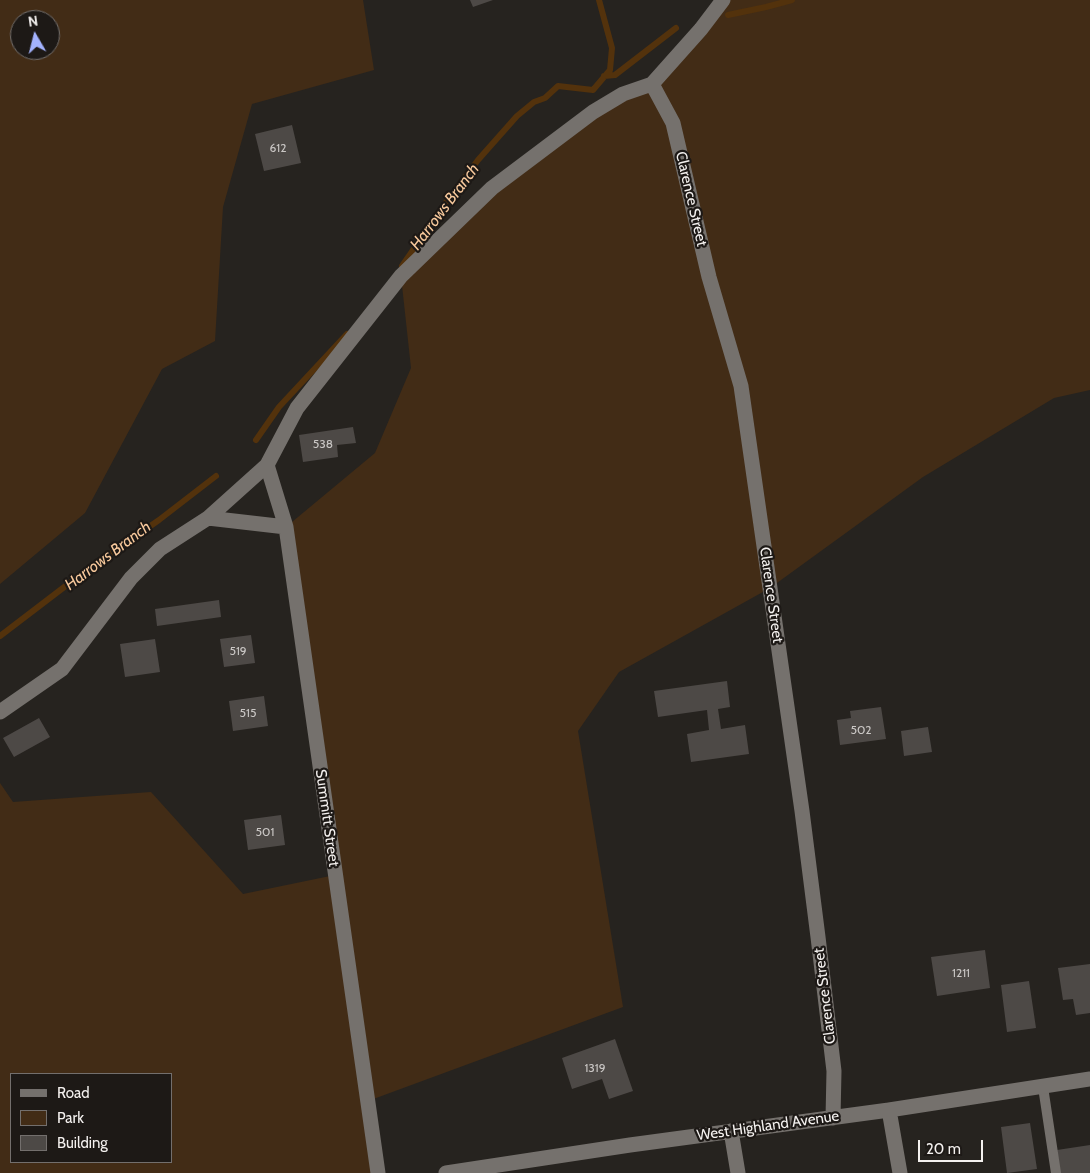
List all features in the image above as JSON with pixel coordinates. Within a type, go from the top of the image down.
[{"type":"street","points":[[0,712],[62,669],[131,578],[160,548],[208,518],[267,464],[297,408],[401,276],[492,188],[593,112],[623,94],[652,84],[701,29],[723,0]]},
{"type":"street","name":"Clarence Street","points":[[652,84],[674,123],[709,278],[741,386],[802,810],[834,1071],[834,1118]]},
{"type":"street","name":"Summitt Street","points":[[267,464],[286,527],[378,1173]]},
{"type":"street","points":[[208,518],[286,527]]},
{"type":"street","name":"West Highland Avenue","points":[[446,1173],[630,1145],[889,1110],[1090,1079]]},
{"type":"street","points":[[889,1110],[900,1173]]},
{"type":"street","points":[[731,1131],[738,1173]]},
{"type":"lane","points":[[1043,1087],[1056,1173]]},
{"type":"green space","points":[[0,0],[363,0],[374,70],[252,104],[223,207],[215,341],[162,369],[85,513],[0,584]]},
{"type":"green space","points":[[723,0],[1090,0],[1090,390],[1054,398],[923,477],[770,588],[619,672],[578,731],[623,1007],[368,1101],[378,1173],[0,1173],[0,783],[13,802],[151,792],[243,894],[335,875],[286,527],[375,453],[411,368],[401,276],[492,188],[593,112],[652,84]]},
{"type":"building","points":[[470,0],[493,0],[473,7]]},
{"type":"building","points":[[292,125],[301,163],[264,171],[255,134]]},
{"type":"building","points":[[353,427],[356,443],[337,445],[338,457],[303,462],[299,435]]},
{"type":"building","points":[[219,600],[221,617],[157,626],[155,609]]},
{"type":"building","points":[[251,635],[255,663],[224,667],[220,639]]},
{"type":"building","points":[[155,639],[160,672],[125,677],[120,644]]},
{"type":"building","points":[[727,681],[730,707],[718,709],[721,729],[745,725],[749,754],[691,762],[687,734],[709,730],[707,710],[658,717],[654,691]]},
{"type":"building","points":[[264,696],[268,726],[233,731],[229,701]]},
{"type":"building","points":[[881,707],[886,739],[840,745],[837,720],[851,718],[850,711]]},
{"type":"building","points":[[39,718],[50,737],[14,757],[3,738]]},
{"type":"building","points":[[928,727],[932,752],[904,756],[901,731]]},
{"type":"building","points":[[281,815],[285,845],[248,850],[244,820]]},
{"type":"building","points":[[985,950],[990,988],[937,996],[931,957]]},
{"type":"building","points":[[1090,964],[1090,1013],[1076,1015],[1073,999],[1063,1000],[1058,968]]},
{"type":"building","points":[[1029,981],[1036,1028],[1007,1032],[1001,985]]},
{"type":"building","points":[[615,1039],[633,1091],[609,1099],[602,1079],[572,1089],[562,1058]]},
{"type":"building","points":[[1030,1123],[1037,1169],[1007,1173],[1001,1127]]},
{"type":"building","points":[[1090,1145],[1090,1173],[1060,1173],[1057,1150]]},
{"type":"waterway","name":"Harrows Branch","points":[[402,266],[478,160],[517,116],[534,102],[545,98],[558,86],[593,90],[610,70],[612,48],[599,0]]},
{"type":"waterway","points":[[728,15],[792,0]]},
{"type":"waterway","points":[[604,76],[615,75],[676,28]]},
{"type":"waterway","name":"Harrows Branch","points":[[256,440],[279,407],[347,334]]},
{"type":"waterway","name":"Harrows Branch","points":[[0,636],[216,476]]}]
